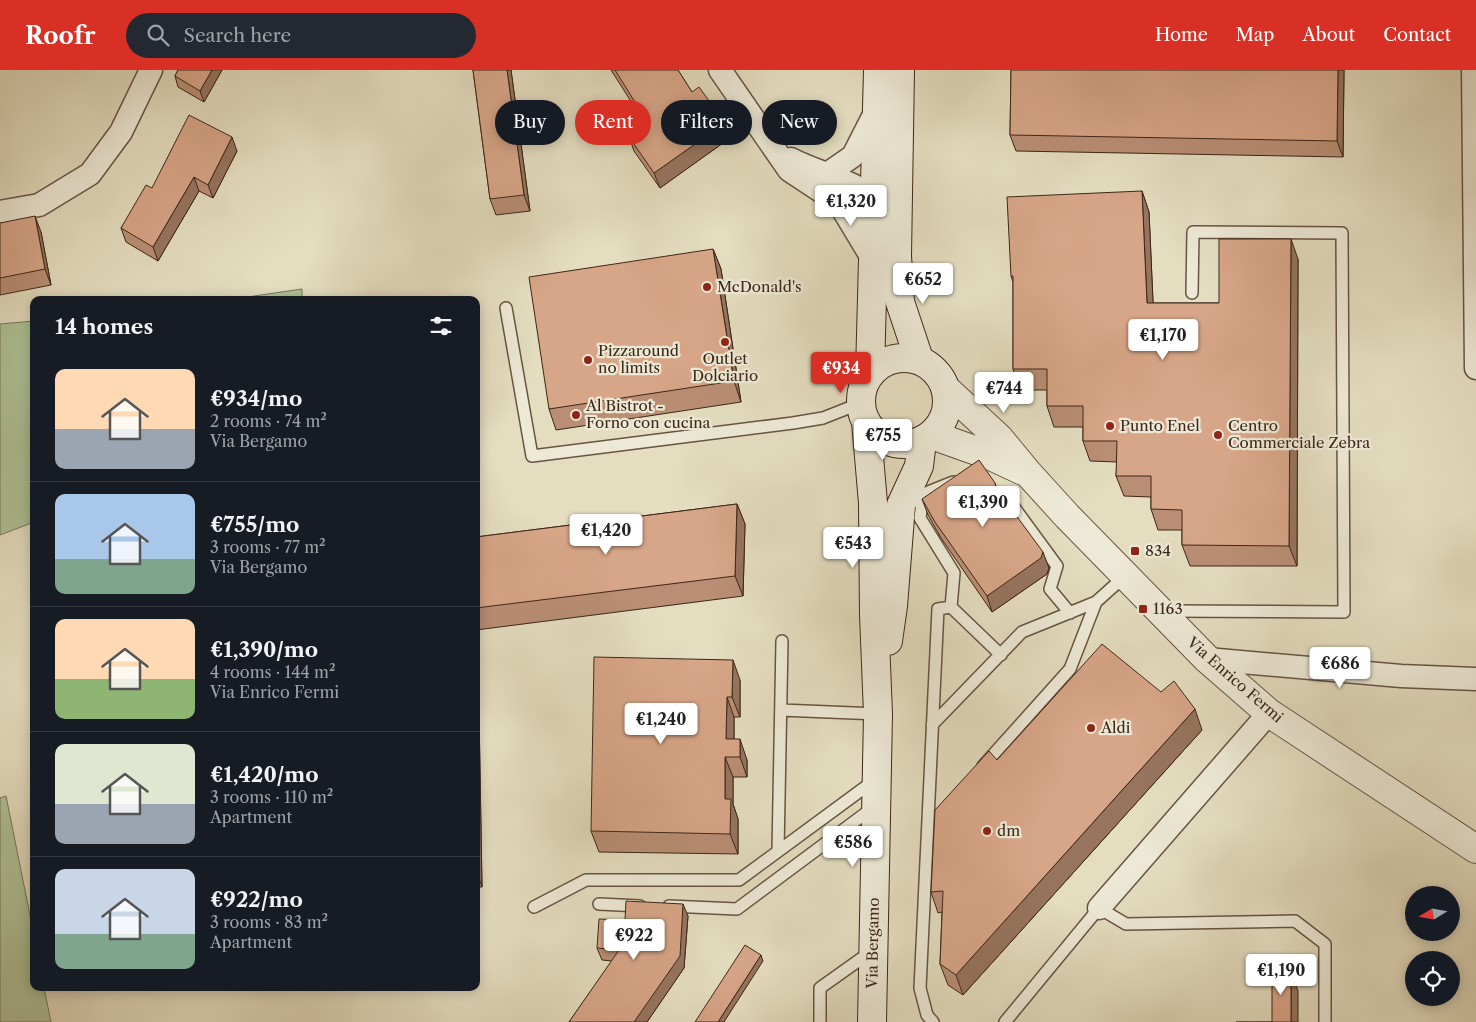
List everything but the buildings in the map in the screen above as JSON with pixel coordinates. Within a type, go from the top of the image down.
[{"type":"main road","points":[[878,70],[873,196],[884,257],[919,359],[939,374],[946,388],[946,409],[939,426],[927,438],[908,443],[894,442],[879,436],[863,412],[863,385],[870,373],[886,362],[919,359]]},
{"type":"main road","points":[[870,373],[873,309],[884,257],[900,70]]},
{"type":"main road","name":"Via Enrico Fermi","points":[[946,388],[999,438],[1027,472],[1125,576],[1207,659],[1269,712],[1476,849]]},
{"type":"main road","name":"Via Bergamo","points":[[863,412],[873,503],[874,615],[878,714],[872,1022]]},
{"type":"main road","name":"Via Enrico Fermi","points":[[927,438],[991,456],[1027,472]]},
{"type":"main road","name":"Via Bergamo","points":[[878,714],[893,606],[901,505],[919,466],[927,438]]},
{"type":"street","points":[[0,212],[39,205],[90,174],[121,132],[151,70]]},
{"type":"street","points":[[720,70],[789,170],[839,203],[884,257]]},
{"type":"street","points":[[1473,70],[1476,368]]},
{"type":"street","points":[[827,174],[853,156],[877,110]]},
{"type":"street","points":[[775,149],[795,161],[873,196]]},
{"type":"street","points":[[1207,659],[1401,676],[1476,679]]},
{"type":"street","points":[[1099,908],[1269,712]]},
{"type":"lane","points":[[1159,611],[1344,612],[1342,233],[1193,232],[1192,293]]},
{"type":"lane","points":[[506,308],[532,456],[792,423],[863,412]]},
{"type":"lane","points":[[950,607],[954,573],[920,518],[924,494],[965,477]]},
{"type":"lane","points":[[1008,499],[1057,566],[1050,589],[1070,613]]},
{"type":"lane","points":[[932,725],[1022,632],[1096,602],[1125,576]]},
{"type":"lane","points":[[973,777],[1070,669],[1096,602]]},
{"type":"lane","points":[[950,607],[1001,655]]},
{"type":"lane","points":[[933,1022],[927,1015],[920,988],[938,609],[950,607]]},
{"type":"lane","points":[[778,851],[782,641]]},
{"type":"lane","points":[[781,710],[878,714]]},
{"type":"lane","points":[[534,907],[586,880],[740,880],[877,779]]},
{"type":"lane","points":[[599,904],[737,908],[876,806]]},
{"type":"lane","points":[[928,818],[941,810]]},
{"type":"lane","points":[[1005,1022],[1099,908],[1126,924],[1296,921],[1325,944],[1325,1022]]},
{"type":"lane","points":[[820,1022],[820,988],[873,950]]},
{"type":"green space","points":[[302,289],[302,296],[254,296]]},
{"type":"green space","points":[[30,321],[30,524],[0,535],[0,324]]},
{"type":"green space","points":[[6,796],[30,915],[30,991],[45,991],[51,1022],[0,1022],[0,798]]},
{"type":"place","name":"McDonald's","points":[[707,287]]},
{"type":"place","name":"Outlet Dolciario","points":[[725,342]]},
{"type":"place","name":"Pizzaround no limits","points":[[588,360]]},
{"type":"place","name":"Al Bistrot - Forno con cucina","points":[[576,415]]},
{"type":"place","name":"Punto Enel","points":[[1110,426]]},
{"type":"place","name":"Centro Commerciale Zebra","points":[[1218,435]]},
{"type":"place","name":"834","points":[[1135,551]]},
{"type":"place","name":"1163","points":[[1143,609]]},
{"type":"place","name":"Aldi","points":[[1091,728]]},
{"type":"place","name":"dm","points":[[987,831]]}]
